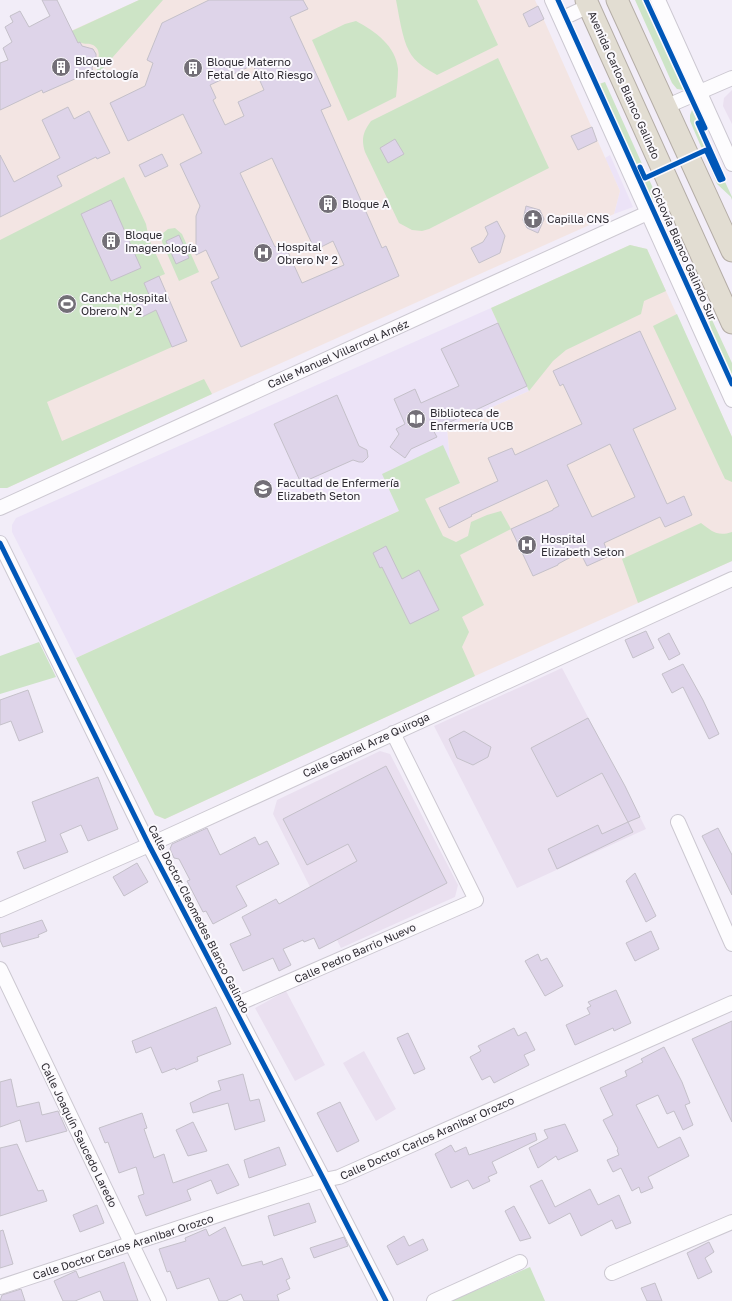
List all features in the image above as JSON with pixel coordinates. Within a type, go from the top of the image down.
[{"type":"highway","points":[[617,0],[732,251]]},
{"type":"highway","name":"Avenida Carlos Blanco Galindo","points":[[587,3],[732,323]]},
{"type":"street","points":[[552,0],[732,400]]},
{"type":"street","points":[[658,0],[732,164]]},
{"type":"street","points":[[561,19],[587,3]]},
{"type":"street","points":[[665,107],[732,78]]},
{"type":"street","name":"Calle Manuel Villarroel Arnéz","points":[[0,508],[676,200]]},
{"type":"street","name":"Calle Doctor Cleomedes Blanco Galindo","points":[[0,543],[149,845],[386,1301]]},
{"type":"street","name":"Calle Gabriel Arze Quiroga","points":[[0,910],[149,845],[732,579]]},
{"type":"street","name":"Calle Pedro Barrio Nuevo","points":[[233,1006],[476,900],[393,733]]},
{"type":"street","points":[[678,822],[732,944]]},
{"type":"street","name":"Calle Joaquín Saucedo Laredo","points":[[0,969],[159,1301]]},
{"type":"street","name":"Calle Doctor Carlos Aranibar Orozco","points":[[0,1287],[324,1180],[339,1178],[732,1003]]},
{"type":"street","points":[[612,1273],[732,1222]]},
{"type":"street","points":[[434,1301],[520,1262]]},
{"type":"shaded area","name":"Hospital Obrero N° 2","points":[[139,0],[535,0],[620,191],[614,214],[212,394],[7,488],[0,488],[0,63]]},
{"type":"shaded area","points":[[732,90],[732,124],[723,106],[724,98]]},
{"type":"shaded area","points":[[610,155],[633,207],[614,214],[620,191],[605,158]]},
{"type":"shaded area","name":"Hospital Elizabeth Seton","points":[[630,245],[647,249],[732,437],[732,561],[475,676],[165,819],[155,815],[76,658],[460,483],[450,461],[447,427],[529,391],[491,308]]},
{"type":"shaded area","name":"Facultad de Enfermería Elizabeth Seton","points":[[491,308],[529,391],[447,427],[450,461],[460,483],[76,658],[12,532],[12,525],[16,518]]},
{"type":"shaded area","points":[[562,668],[646,829],[517,888],[434,726]]},
{"type":"shaded area","points":[[380,751],[390,754],[458,885],[455,897],[341,948],[273,814],[277,800]]},
{"type":"shaded area","points":[[286,991],[325,1065],[295,1081],[255,1008]]},
{"type":"shaded area","points":[[364,1051],[396,1109],[376,1121],[343,1063]]},
{"type":"green space","points":[[139,0],[163,0],[98,74],[98,51],[91,44],[80,42],[29,64],[24,53]]},
{"type":"green space","points":[[396,0],[477,0],[498,45],[437,75],[418,62],[409,51],[403,33]]},
{"type":"green space","points":[[635,0],[643,0],[684,90],[677,89],[672,83]]},
{"type":"green space","points":[[356,21],[370,29],[383,40],[393,53],[398,69],[396,97],[348,121],[312,40],[345,24]]},
{"type":"green space","points":[[498,58],[549,168],[429,229],[422,231],[412,230],[399,223],[365,152],[363,139],[368,125],[371,121]]},
{"type":"green space","points":[[605,82],[657,197],[652,200],[599,84]]},
{"type":"green space","points":[[692,110],[732,197],[732,200],[731,197],[717,184],[690,121]]},
{"type":"green space","points":[[124,177],[146,224],[149,239],[165,274],[144,283],[150,297],[136,304],[142,317],[156,310],[172,347],[47,402],[62,441],[204,379],[212,394],[7,488],[0,488],[0,240]]},
{"type":"green space","points":[[175,228],[182,234],[199,272],[179,281],[162,242],[162,234],[168,229]]},
{"type":"green space","points":[[630,245],[647,249],[666,291],[644,301],[641,314],[566,350],[553,361],[529,391],[491,308]]},
{"type":"green space","points":[[707,309],[732,363],[732,377],[711,330]]},
{"type":"green space","points":[[677,314],[732,437],[732,482],[725,479],[653,326]]},
{"type":"green space","points":[[443,445],[460,483],[425,499],[443,536],[456,542],[468,536],[471,522],[501,511],[511,529],[460,555],[484,605],[462,617],[469,632],[462,647],[475,676],[165,819],[155,815],[76,658],[399,511],[382,474]]},
{"type":"green space","points":[[701,523],[712,531],[718,533],[722,534],[732,532],[732,561],[638,603],[622,559]]},
{"type":"green space","points":[[39,642],[56,677],[0,694],[0,656]]},
{"type":"green space","points":[[530,1267],[545,1301],[451,1301]]},
{"type":"building","points":[[42,0],[57,0],[78,43],[80,42],[82,46],[93,49],[96,54],[96,58],[92,68],[93,71],[43,93],[42,90],[0,110],[0,63],[8,60],[3,48],[12,42],[5,27],[13,22],[10,16],[20,11],[29,27],[50,16]]},
{"type":"building","points":[[209,0],[303,0],[308,9],[290,17],[331,106],[321,110],[382,248],[386,246],[399,276],[241,347],[211,282],[219,278],[206,250],[196,255],[196,216],[200,206],[180,164],[202,153],[183,114],[128,141],[110,103],[145,86],[153,63],[147,60],[162,23]],"holes":[[[253,65],[264,90],[238,102],[244,116],[225,125],[213,100],[216,98],[210,85]],[[272,158],[315,250],[333,241],[344,265],[302,283],[284,243],[275,247],[240,173]]]},
{"type":"building","points":[[538,6],[544,19],[529,27],[523,14]]},
{"type":"building","points":[[68,107],[74,119],[89,111],[110,153],[97,159],[96,157],[57,176],[62,186],[0,217],[0,155],[14,182],[60,158],[42,120]]},
{"type":"building","points":[[592,127],[597,141],[578,150],[571,136]]},
{"type":"building","points":[[395,139],[404,154],[388,163],[380,148]]},
{"type":"building","points":[[162,154],[168,166],[145,177],[139,165]]},
{"type":"building","name":"Bloque Imagenología","points":[[111,200],[141,268],[111,281],[81,214]]},
{"type":"building","name":"Capilla CNS","points":[[526,206],[540,210],[544,219],[538,233],[527,228],[523,220]]},
{"type":"building","points":[[497,221],[505,236],[500,253],[479,263],[471,248],[483,242],[488,234],[485,227]]},
{"type":"building","points":[[179,235],[189,258],[176,264],[166,241]]},
{"type":"building","points":[[159,276],[187,341],[172,347],[156,310],[142,317],[136,304],[150,297],[144,283]]},
{"type":"building","points":[[498,323],[527,386],[433,430],[437,437],[411,449],[405,458],[390,447],[399,434],[396,429],[405,424],[394,399],[415,389],[421,403],[459,386],[441,349]]},
{"type":"building","points":[[640,331],[676,409],[633,429],[667,504],[684,496],[692,515],[665,527],[660,517],[604,543],[609,556],[587,566],[580,552],[558,565],[533,576],[511,529],[559,506],[547,480],[471,515],[472,516],[449,528],[439,508],[498,481],[488,458],[512,448],[515,455],[582,424],[563,384],[560,386],[553,371]],"holes":[[[610,444],[635,497],[592,517],[567,465]]]},
{"type":"building","points":[[337,395],[359,446],[367,450],[368,457],[363,462],[353,460],[301,483],[274,424]]},
{"type":"building","points":[[386,546],[402,579],[419,570],[439,610],[410,624],[382,567],[380,568],[373,553]]},
{"type":"building","points":[[646,631],[654,648],[633,658],[625,640]]},
{"type":"building","points":[[669,633],[680,654],[669,660],[658,639]]},
{"type":"building","points":[[683,664],[703,700],[719,734],[709,739],[683,687],[672,693],[662,674]]},
{"type":"building","points":[[28,690],[43,732],[19,741],[11,721],[0,725],[0,700]]},
{"type":"building","points":[[588,718],[640,817],[628,822],[602,773],[557,797],[531,748]]},
{"type":"building","points":[[464,731],[491,747],[488,757],[473,765],[457,758],[449,739]]},
{"type":"building","points":[[386,766],[447,883],[319,949],[314,938],[304,942],[303,940],[283,949],[291,965],[279,971],[273,958],[243,971],[230,944],[251,935],[242,917],[276,899],[279,904],[357,861],[348,844],[307,865],[283,819]]},
{"type":"building","points":[[98,777],[118,829],[88,841],[81,825],[60,834],[68,852],[24,869],[17,852],[46,841],[32,802]]},
{"type":"building","points":[[628,822],[633,832],[557,869],[548,849],[598,825],[602,834]]},
{"type":"building","points":[[207,828],[220,855],[255,837],[259,845],[267,841],[279,864],[236,886],[247,906],[213,924],[206,911],[203,912],[187,881],[190,880],[179,859],[174,858],[170,849],[172,844]]},
{"type":"building","points":[[718,828],[732,855],[732,895],[702,836]]},
{"type":"building","points":[[137,863],[148,882],[124,896],[113,877]]},
{"type":"building","points":[[635,873],[656,916],[646,922],[626,881]]},
{"type":"building","points":[[42,920],[47,931],[38,935],[39,937],[3,947],[0,940],[0,934]]},
{"type":"building","points":[[651,931],[659,949],[635,961],[626,943]]},
{"type":"building","points":[[538,954],[541,961],[547,958],[563,986],[545,996],[525,961]]},
{"type":"building","points":[[616,990],[631,1023],[614,1031],[613,1028],[575,1045],[566,1025],[590,1014],[587,1008],[591,1006],[588,1002]]},
{"type":"building","points":[[216,1007],[231,1044],[197,1057],[198,1061],[176,1070],[175,1068],[162,1073],[151,1047],[136,1053],[132,1041]]},
{"type":"building","points":[[732,1021],[732,1122],[692,1039]]},
{"type":"building","points":[[514,1028],[518,1036],[526,1032],[535,1050],[524,1055],[529,1065],[494,1083],[490,1076],[482,1080],[470,1057],[481,1051],[478,1046]]},
{"type":"building","points":[[408,1033],[425,1069],[414,1074],[397,1038]]},
{"type":"building","points":[[664,1047],[682,1082],[690,1103],[685,1105],[693,1125],[683,1130],[674,1111],[667,1114],[658,1095],[636,1105],[658,1148],[680,1137],[689,1156],[648,1177],[653,1188],[641,1193],[639,1187],[632,1191],[621,1168],[613,1172],[607,1160],[619,1155],[618,1149],[603,1120],[613,1115],[600,1088],[627,1076],[625,1071],[643,1062],[641,1059]]},
{"type":"building","points":[[243,1074],[250,1101],[259,1099],[265,1121],[235,1130],[228,1103],[193,1113],[190,1103],[221,1090],[218,1081]]},
{"type":"building","points":[[11,1079],[17,1107],[39,1102],[42,1115],[58,1111],[67,1131],[26,1142],[20,1120],[0,1127],[0,1082]]},
{"type":"building","points":[[340,1102],[359,1141],[337,1152],[317,1113]]},
{"type":"building","points":[[142,1113],[147,1128],[144,1129],[154,1158],[164,1154],[173,1183],[228,1164],[239,1185],[217,1194],[211,1180],[187,1190],[191,1200],[146,1216],[138,1196],[144,1194],[136,1167],[119,1173],[108,1142],[105,1143],[99,1128]]},
{"type":"building","points":[[193,1122],[207,1151],[188,1156],[176,1130]]},
{"type":"building","points":[[565,1124],[578,1151],[558,1160],[556,1156],[538,1168],[529,1148],[548,1138],[544,1130]]},
{"type":"building","points":[[535,1133],[537,1140],[492,1162],[497,1173],[488,1177],[490,1181],[473,1189],[468,1180],[451,1188],[435,1154],[451,1145],[455,1152],[466,1147],[469,1155]]},
{"type":"building","points":[[17,1144],[38,1191],[43,1190],[47,1201],[0,1216],[0,1148]]},
{"type":"building","points":[[279,1147],[286,1165],[249,1178],[244,1160]]},
{"type":"building","points":[[542,1180],[555,1207],[590,1189],[598,1205],[619,1195],[631,1223],[616,1229],[612,1220],[581,1236],[570,1213],[549,1224],[530,1186]]},
{"type":"building","points":[[309,1203],[316,1222],[274,1236],[268,1216]]},
{"type":"building","points":[[97,1205],[104,1223],[80,1232],[73,1215]]},
{"type":"building","points":[[514,1206],[531,1238],[520,1241],[505,1211]]},
{"type":"building","points":[[225,1227],[242,1266],[262,1261],[263,1265],[282,1258],[290,1278],[286,1280],[290,1289],[277,1295],[279,1301],[244,1301],[241,1294],[226,1301],[219,1301],[209,1278],[177,1289],[170,1271],[167,1272],[159,1249],[186,1241],[185,1238],[206,1229],[209,1236]]},
{"type":"building","points":[[3,1230],[13,1264],[0,1268],[0,1231]]},
{"type":"building","points":[[404,1236],[409,1246],[423,1239],[428,1250],[397,1265],[387,1246]]},
{"type":"building","points":[[344,1237],[348,1246],[314,1258],[310,1248]]},
{"type":"building","points":[[709,1242],[714,1252],[705,1258],[712,1272],[698,1279],[687,1253]]},
{"type":"building","points":[[124,1262],[138,1301],[104,1301],[100,1291],[75,1301],[63,1301],[54,1281],[76,1271],[79,1278]]},
{"type":"building","points":[[655,1283],[662,1301],[647,1301],[641,1288]]},
{"type":"building","points":[[21,1289],[25,1301],[0,1301],[2,1295]]},
{"type":"cycle path","name":"Ciclovía Blanco Galindo Sur","points":[[558,0],[732,384]]},
{"type":"cycle path","points":[[646,0],[705,128]]},
{"type":"cycle path","points":[[640,167],[645,178],[706,150],[720,180],[723,179],[698,123]]},
{"type":"cycle path","points":[[0,543],[149,845],[386,1301]]},
{"type":"place","name":"Bloque Infectología","points":[[61,67]]},
{"type":"place","name":"Bloque Materno Fetal de Alto Riesgo","points":[[193,68]]},
{"type":"place","name":"Bloque A","points":[[328,204]]},
{"type":"place","name":"Capilla CNS","points":[[533,219]]},
{"type":"place","name":"Bloque Imagenología","points":[[111,241]]},
{"type":"place","name":"Hospital Obrero N° 2","points":[[263,253]]},
{"type":"place","name":"Cancha Hospital Obrero N° 2","points":[[67,304]]},
{"type":"place","name":"Biblioteca de Enfermería UCB","points":[[416,419]]},
{"type":"place","name":"Facultad de Enfermería Elizabeth Seton","points":[[263,489]]},
{"type":"place","name":"Hospital Elizabeth Seton","points":[[527,545]]}]
